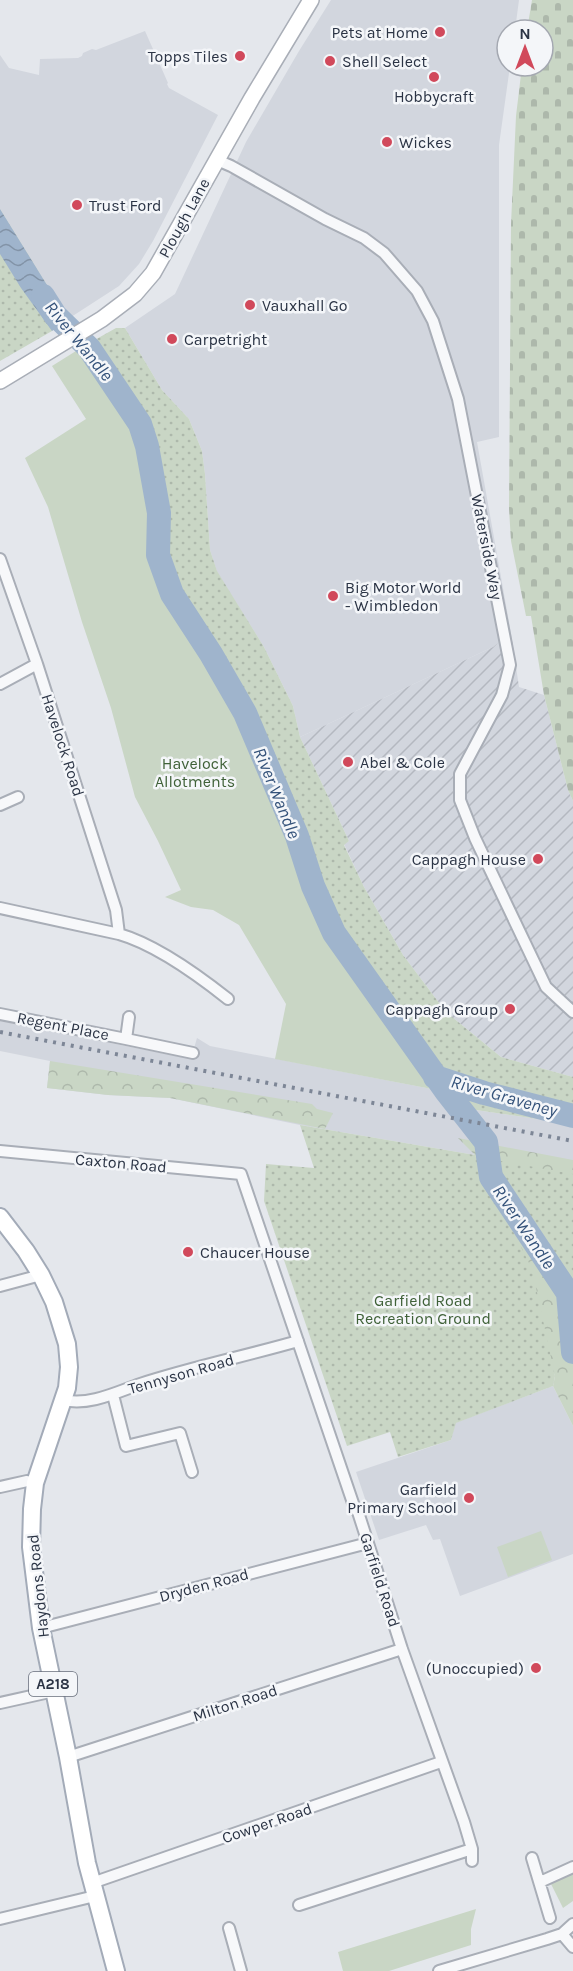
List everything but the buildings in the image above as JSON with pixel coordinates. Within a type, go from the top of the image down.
[{"type":"main road","name":"Plough Lane","points":[[0,381],[94,324],[135,294],[153,273],[257,89],[311,0]]},
{"type":"main road","name":"Haydons Road","points":[[0,1217],[41,1275],[54,1302],[67,1344],[68,1378],[64,1400],[35,1483],[31,1547],[41,1628],[87,1863],[116,1971]]},
{"type":"street","name":"Waterside Way","points":[[217,160],[364,238],[384,252],[417,291],[433,321],[458,399],[510,665],[502,695],[460,774],[460,800],[475,838],[546,987],[573,1011]]},
{"type":"street","name":"Havelock Road","points":[[0,559],[37,664],[116,910],[119,934]]},
{"type":"street","points":[[0,684],[37,664]]},
{"type":"street","points":[[0,805],[18,797]]},
{"type":"street","points":[[0,908],[131,938],[198,975],[228,999]]},
{"type":"street","name":"Regent Place","points":[[0,1014],[193,1053]]},
{"type":"street","name":"Regent Place","points":[[126,1039],[129,1017]]},
{"type":"street","name":"Caxton Road","points":[[0,1151],[241,1174]]},
{"type":"street","name":"Garfield Road","points":[[241,1174],[368,1543],[402,1649],[464,1822],[472,1849],[472,1861]]},
{"type":"street","points":[[0,1286],[41,1275]]},
{"type":"street","name":"Tennyson Road","points":[[64,1400],[74,1402],[113,1395],[140,1384],[298,1341]]},
{"type":"street","points":[[113,1395],[126,1446],[180,1433],[192,1472]]},
{"type":"street","points":[[0,1487],[27,1481],[35,1483]]},
{"type":"street","name":"Dryden Road","points":[[41,1628],[368,1543]]},
{"type":"street","name":"Milton Road","points":[[68,1757],[402,1649]]},
{"type":"street","points":[[0,1703],[54,1691]]},
{"type":"street","name":"Cowper Road","points":[[0,1919],[94,1890],[441,1762]]},
{"type":"street","points":[[300,1905],[472,1849]]},
{"type":"street","points":[[532,1858],[550,1918]]},
{"type":"street","points":[[540,1882],[573,1868]]},
{"type":"street","points":[[439,1971],[562,1934],[573,1924]]},
{"type":"street","points":[[227,1970],[240,1968],[229,1928]]},
{"type":"street","points":[[562,1934],[573,1947]]},
{"type":"shaded area","points":[[331,0],[519,0],[517,18],[495,18],[495,78],[508,78],[499,145],[499,437],[477,442],[511,633],[493,647],[300,737],[293,706],[264,647],[217,572],[210,550],[202,451],[189,419],[162,390],[125,328],[175,294],[246,142]]},
{"type":"shaded area","points":[[145,31],[169,88],[218,115],[139,264],[119,286],[68,319],[0,209],[0,55],[9,68],[39,75],[40,59],[78,58],[92,49],[96,50]]},
{"type":"shaded area","points":[[511,633],[519,687],[544,695],[568,790],[573,801],[573,1077],[501,1057],[446,1012],[403,955],[364,887],[344,844],[349,841],[300,737],[493,647]]},
{"type":"shaded area","points":[[0,1021],[191,1059],[197,1038],[210,1046],[437,1090],[469,1109],[573,1124],[573,1174],[300,1125],[170,1098],[108,1095],[47,1088],[50,1061],[0,1051]]},
{"type":"shaded area","name":"Garfield Primary School","points":[[553,1386],[573,1426],[573,1554],[460,1596],[440,1539],[433,1540],[426,1525],[379,1540],[356,1472],[451,1440],[455,1423]]},
{"type":"green space","points":[[532,0],[573,0],[573,801],[568,790],[544,695],[531,616],[526,616],[511,541],[509,509],[511,224],[516,116],[521,78],[555,78],[555,18],[529,18]]},
{"type":"green space","points":[[0,209],[68,319],[52,331],[0,361]]},
{"type":"green space","points":[[116,328],[125,328],[162,390],[189,419],[202,451],[210,550],[217,571],[264,647],[293,706],[300,737],[349,841],[344,845],[364,887],[403,955],[446,1012],[501,1057],[573,1077],[573,1124],[469,1109],[437,1090],[348,965],[317,906],[253,741],[223,685],[177,614],[155,567],[138,436],[113,399],[110,388],[84,346]]},
{"type":"green space","name":"Havelock Allotments","points":[[84,346],[110,388],[113,399],[138,436],[155,567],[177,614],[223,685],[253,741],[317,906],[348,965],[437,1090],[275,1059],[286,1004],[239,925],[213,910],[191,907],[165,897],[181,890],[135,797],[111,708],[82,622],[48,507],[25,458],[86,419],[52,366]]},
{"type":"green space","points":[[50,1061],[312,1104],[317,1109],[333,1113],[325,1129],[170,1098],[108,1095],[47,1088]]},
{"type":"green space","name":"Garfield Road Recreation Ground","points":[[300,1125],[475,1155],[532,1269],[555,1376],[553,1386],[456,1423],[451,1440],[398,1457],[390,1432],[347,1446],[264,1201],[266,1164],[314,1168]]},
{"type":"green space","points":[[458,1138],[573,1160],[573,1426],[553,1386],[555,1376],[475,1155]]},
{"type":"green space","points":[[501,1161],[573,1174],[573,1352],[568,1293],[491,1177]]},
{"type":"green space","points":[[541,1531],[552,1560],[508,1577],[497,1547]]},
{"type":"green space","points":[[573,1873],[573,1901],[563,1908],[551,1884]]},
{"type":"green space","points":[[476,1909],[471,1929],[471,1945],[389,1971],[343,1971],[338,1952]]},
{"type":"water","points":[[0,209],[68,319],[52,331],[0,254]]},
{"type":"waterway","name":"River Wandle","points":[[43,296],[55,315],[89,348],[140,424],[147,446],[159,513],[158,555],[172,594],[211,654],[245,713],[297,836],[313,886],[334,933],[446,1091],[486,1142],[491,1177],[568,1293],[573,1352]]},
{"type":"waterway","name":"River Graveney","points":[[435,1077],[484,1093],[573,1116]]},
{"type":"railway","points":[[0,1032],[573,1141]]},
{"type":"place","name":"Pets at Home","points":[[440,32]]},
{"type":"place","name":"Topps Tiles","points":[[240,56]]},
{"type":"place","name":"Shell Select","points":[[330,61]]},
{"type":"place","name":"Hobbycraft","points":[[434,77]]},
{"type":"place","name":"Wickes","points":[[387,142]]},
{"type":"place","name":"Trust Ford","points":[[77,205]]},
{"type":"place","name":"Vauxhall Go","points":[[250,305]]},
{"type":"place","name":"Carpetright","points":[[172,339]]},
{"type":"place","name":"Big Motor World - Wimbledon","points":[[333,596]]},
{"type":"place","name":"Abel & Cole","points":[[348,762]]},
{"type":"place","name":"Cappagh House","points":[[538,859]]},
{"type":"place","name":"Cappagh Group","points":[[510,1009]]},
{"type":"place","name":"Chaucer House","points":[[188,1252]]},
{"type":"place","name":"Garfield Primary School","points":[[469,1498]]},
{"type":"place","name":"(Unoccupied)","points":[[536,1668]]}]
